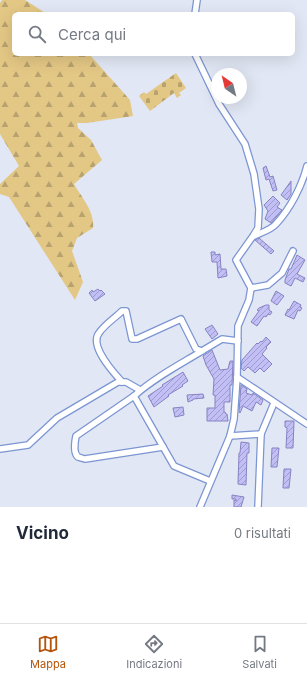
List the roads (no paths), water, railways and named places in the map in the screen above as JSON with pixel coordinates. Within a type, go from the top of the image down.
[{"type":"street","points":[[195,12],[197,0]]},
{"type":"street","points":[[196,56],[219,104],[244,144],[254,174],[259,210],[258,228],[254,236],[236,260],[251,288],[249,300],[238,326],[238,377],[234,419],[230,436],[200,507]]},
{"type":"street","points":[[254,236],[275,225],[291,204],[304,177],[307,166]]},
{"type":"street","points":[[251,288],[268,285],[282,273],[293,251]]},
{"type":"street","points":[[122,382],[107,364],[96,343],[98,333],[122,311],[126,311],[132,339],[136,339],[181,319],[196,349],[202,351]]},
{"type":"street","points":[[163,447],[85,459],[78,457],[76,453],[75,441],[76,436],[165,373],[222,339],[238,341]]},
{"type":"street","points":[[238,377],[274,403],[307,424]]},
{"type":"street","points":[[0,449],[28,445],[57,418],[118,382],[126,382],[140,390]]},
{"type":"street","points":[[134,396],[174,466],[210,481]]},
{"type":"street","points":[[258,507],[261,434],[274,403]]},
{"type":"street","points":[[230,436],[261,434]]}]
